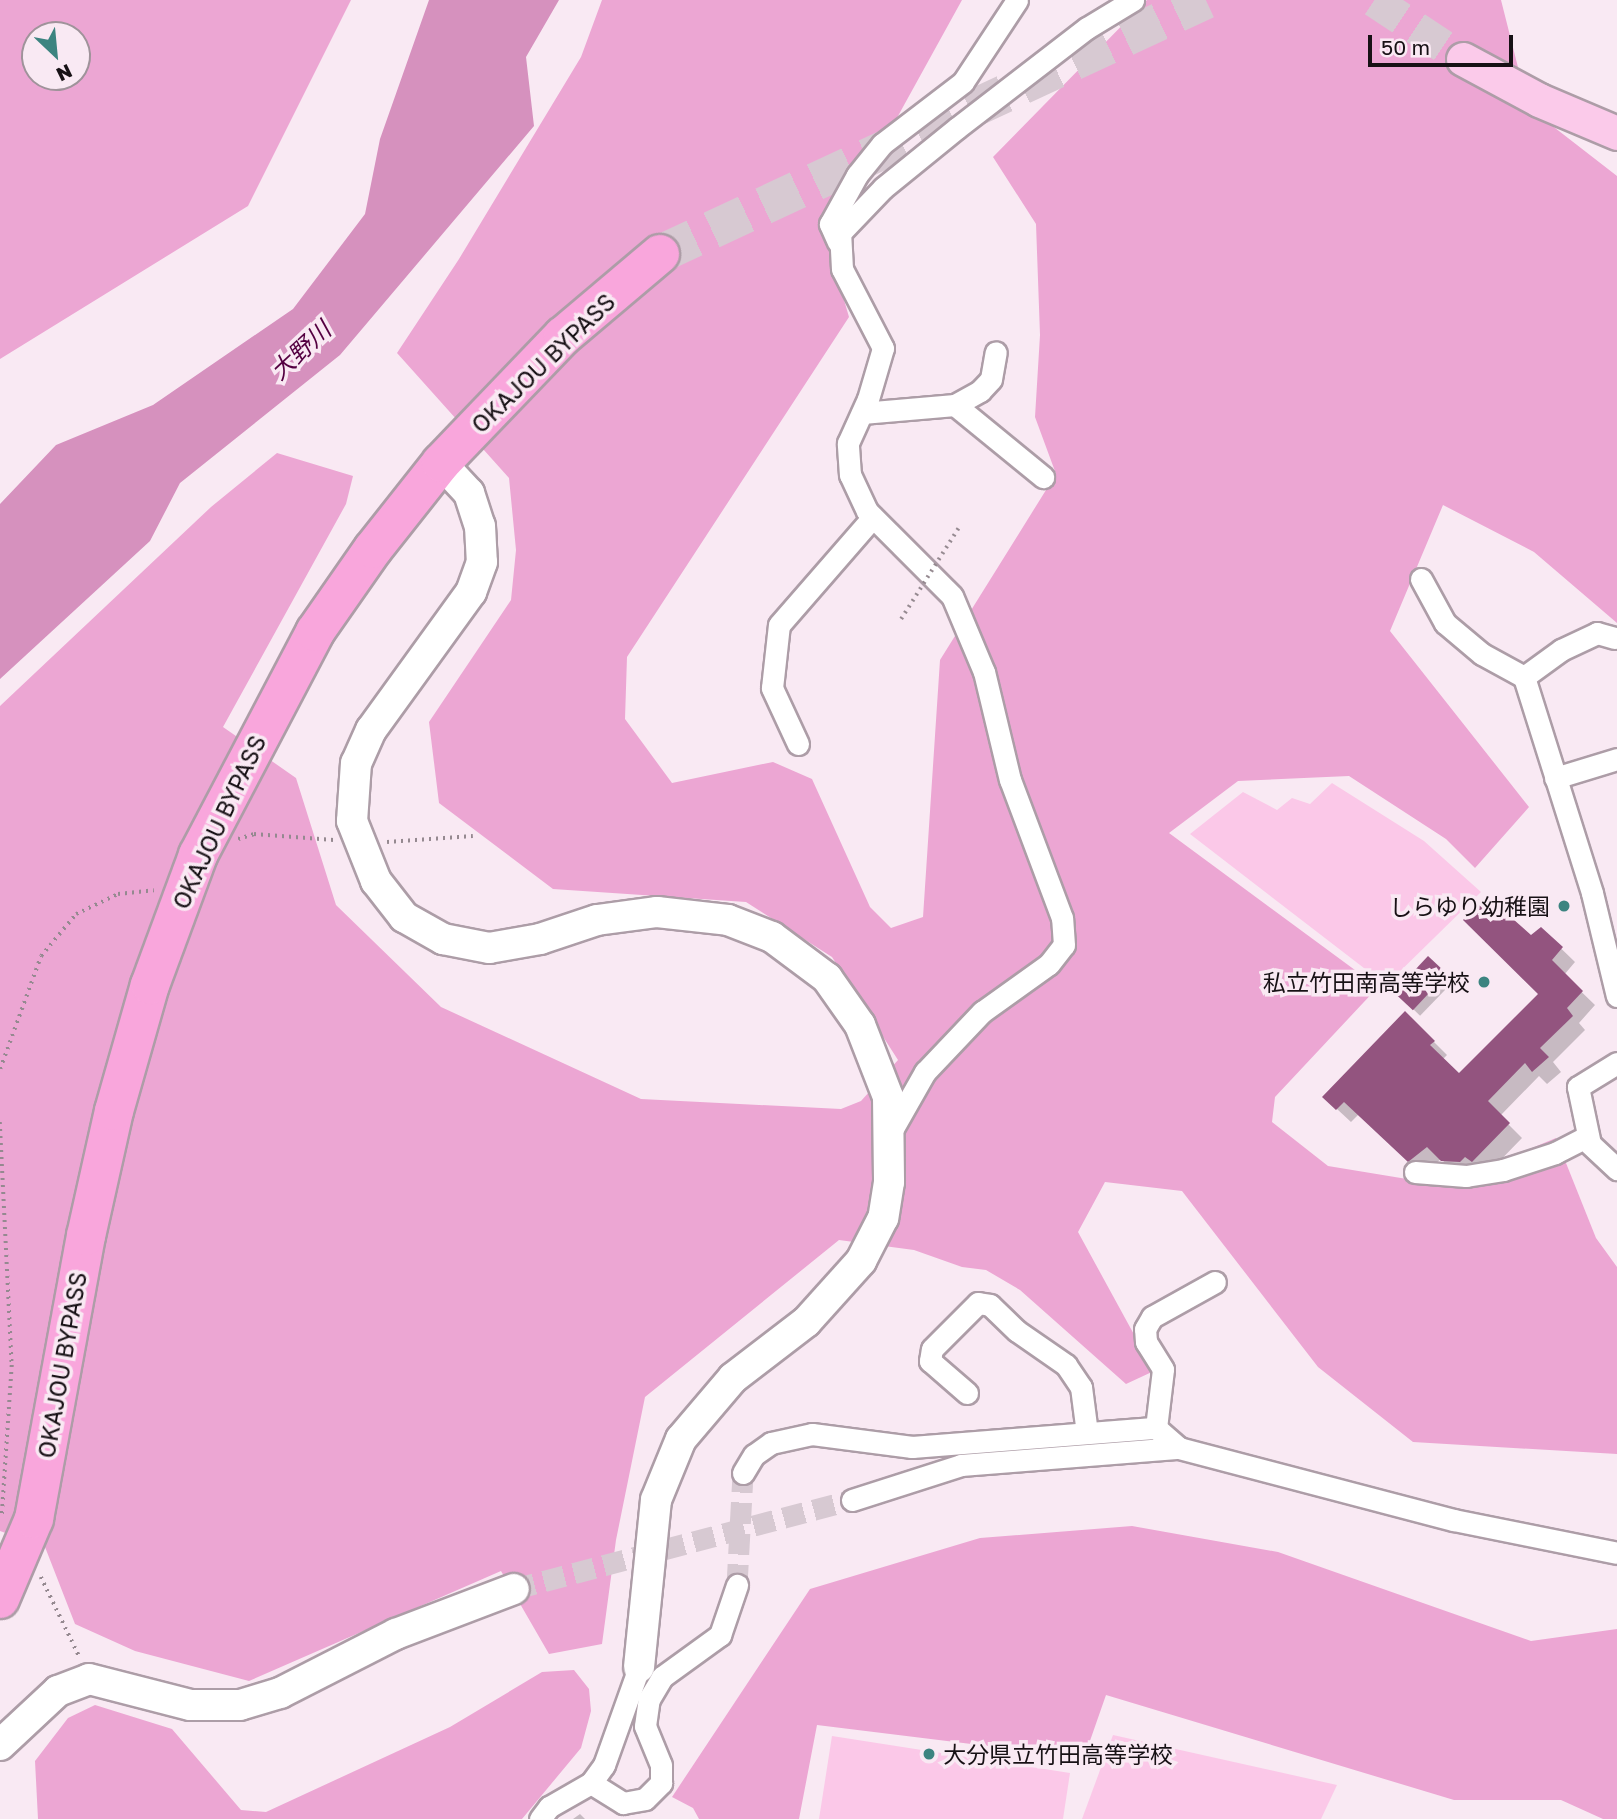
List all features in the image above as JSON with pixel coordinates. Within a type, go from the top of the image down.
[{"type":"highway","name":"OKAJOU BYPASS","points":[[0,1599],[25,1543],[40,1492],[86,1236],[114,1111],[150,985],[198,855],[315,632],[441,463],[564,336],[660,254]]},
{"type":"main road","points":[[1463,59],[1539,100],[1617,133]]},
{"type":"street","points":[[841,246],[830,224],[857,175],[882,144],[963,82],[1017,0]]},
{"type":"street","points":[[892,1130],[925,1072],[982,1012],[1049,964],[1064,945],[1062,918],[1010,780],[984,672],[952,596],[873,517],[849,475],[848,443],[862,413],[883,348],[842,269],[840,233],[883,187],[1087,28],[1133,0]]},
{"type":"street","points":[[862,413],[955,405],[981,391],[991,379],[996,352]]},
{"type":"street","points":[[955,405],[1043,477]]},
{"type":"street","points":[[441,463],[469,493],[480,526],[482,562],[471,592],[371,730],[356,763],[352,821],[376,881],[404,917],[443,939],[489,948],[540,939],[597,920],[657,912],[727,920],[772,937],[827,978],[860,1025],[877,1063],[892,1130],[883,1218],[861,1261],[806,1322],[733,1378],[681,1438],[656,1500],[639,1667],[604,1765],[591,1783],[549,1807],[540,1819]]},
{"type":"street","points":[[798,744],[772,688],[779,625],[873,517]]},
{"type":"street","points":[[1422,579],[1445,623],[1482,654],[1524,677],[1592,893],[1617,996]]},
{"type":"street","points":[[1524,677],[1561,650],[1597,633],[1614,638]]},
{"type":"street","points":[[1555,778],[1617,759]]},
{"type":"street","points":[[1617,1063],[1578,1087],[1590,1144],[1617,1169]]},
{"type":"street","points":[[1415,1172],[1466,1176],[1503,1170],[1555,1153],[1588,1136]]},
{"type":"street","points":[[1156,1428],[1163,1369],[1146,1342],[1145,1329],[1152,1317],[1215,1282]]},
{"type":"street","points":[[967,1393],[930,1361],[932,1349],[978,1303],[990,1305],[1017,1331],[1066,1365],[1081,1387],[1087,1433]]},
{"type":"street","points":[[743,1473],[754,1455],[771,1443],[812,1434],[912,1447],[1156,1428],[1179,1448]]},
{"type":"street","points":[[852,1500],[961,1465],[1179,1448],[1454,1520],[1617,1553]]},
{"type":"street","points":[[591,1783],[623,1803],[645,1799],[661,1783],[661,1765],[645,1726],[649,1699],[662,1677],[720,1635],[737,1585]]},
{"type":"street","points":[[0,1745],[58,1691],[89,1679],[190,1705],[240,1705],[280,1693],[396,1634],[514,1589]]},
{"type":"path","points":[[901,619],[958,529]]},
{"type":"path","points":[[198,855],[254,834],[303,835],[361,844],[474,836]]},
{"type":"path","points":[[0,1069],[41,956],[76,914],[118,894],[161,889]]},
{"type":"path","points":[[0,1122],[12,1365],[2,1521],[25,1543],[89,1679]]},
{"type":"shaded area","points":[[0,0],[351,0],[248,206],[0,359]]},
{"type":"shaded area","points":[[602,0],[962,0],[898,116],[821,221],[849,317],[627,657],[625,719],[672,783],[773,762],[812,779],[870,907],[891,928],[923,917],[940,660],[1056,474],[1035,417],[1040,335],[1036,224],[993,157],[1147,0],[1501,0],[1528,107],[1617,176],[1617,623],[1534,552],[1443,505],[1390,631],[1529,807],[1475,868],[1446,839],[1349,776],[1238,781],[1169,833],[1378,987],[1275,1097],[1272,1122],[1328,1166],[1413,1180],[1479,1170],[1556,1138],[1596,1238],[1617,1267],[1617,1454],[1413,1442],[1318,1367],[1182,1191],[1105,1182],[1078,1232],[1154,1371],[1126,1384],[1020,1290],[986,1270],[962,1267],[914,1250],[839,1240],[645,1397],[616,1540],[602,1644],[549,1654],[501,1571],[249,1681],[135,1651],[75,1624],[45,1547],[0,1531],[0,706],[211,507],[277,453],[353,476],[346,504],[223,727],[296,778],[336,905],[441,1007],[641,1099],[841,1109],[861,1101],[898,1060],[832,957],[746,902],[553,889],[439,803],[429,722],[511,600],[516,550],[509,478],[397,353],[459,259],[581,57]]},
{"type":"shaded area","points":[[1332,783],[1424,841],[1481,892],[1386,985],[1190,834],[1243,792],[1277,810],[1292,798],[1310,804]]},
{"type":"shaded area","points":[[1132,1526],[1278,1552],[1531,1641],[1617,1629],[1617,1819],[1603,1819],[1561,1800],[1454,1800],[1106,1695],[1084,1758],[817,1725],[799,1819],[699,1819],[693,1808],[672,1797],[810,1589],[980,1538]]},
{"type":"shaded area","points":[[574,1670],[589,1689],[591,1711],[581,1748],[522,1819],[38,1819],[35,1761],[68,1718],[95,1705],[172,1729],[241,1810],[266,1812],[450,1727],[542,1672]]},
{"type":"shaded area","points":[[1113,1735],[1337,1785],[1321,1819],[1082,1819]]},
{"type":"shaded area","points":[[832,1736],[1070,1773],[1063,1819],[819,1819]]},
{"type":"water","name":"大野川","points":[[429,0],[559,0],[526,57],[534,126],[340,355],[180,483],[150,541],[0,679],[0,504],[56,445],[153,405],[293,309],[365,214],[380,139]]},
{"type":"building","points":[[1487,896],[1531,935],[1541,927],[1563,947],[1552,960],[1583,991],[1567,1008],[1573,1016],[1540,1048],[1549,1057],[1532,1072],[1525,1063],[1488,1101],[1510,1123],[1472,1162],[1465,1157],[1460,1162],[1441,1161],[1427,1147],[1408,1162],[1344,1102],[1336,1110],[1322,1097],[1405,1011],[1435,1041],[1430,1045],[1459,1073],[1538,994],[1463,920]]},
{"type":"building","points":[[1428,956],[1447,974],[1413,1010],[1394,993]]},
{"type":"tunnel","points":[[660,254],[1206,0]]},
{"type":"tunnel","points":[[1374,0],[1463,59]]},
{"type":"tunnel","points":[[737,1585],[743,1473]]},
{"type":"tunnel","points":[[514,1589],[852,1500]]},
{"type":"place","name":"しらゆり幼稚園","points":[[1564,906]]},
{"type":"place","name":"私立竹田南高等学校","points":[[1484,982]]},
{"type":"place","name":"大分県立竹田高等学校","points":[[929,1754]]}]
